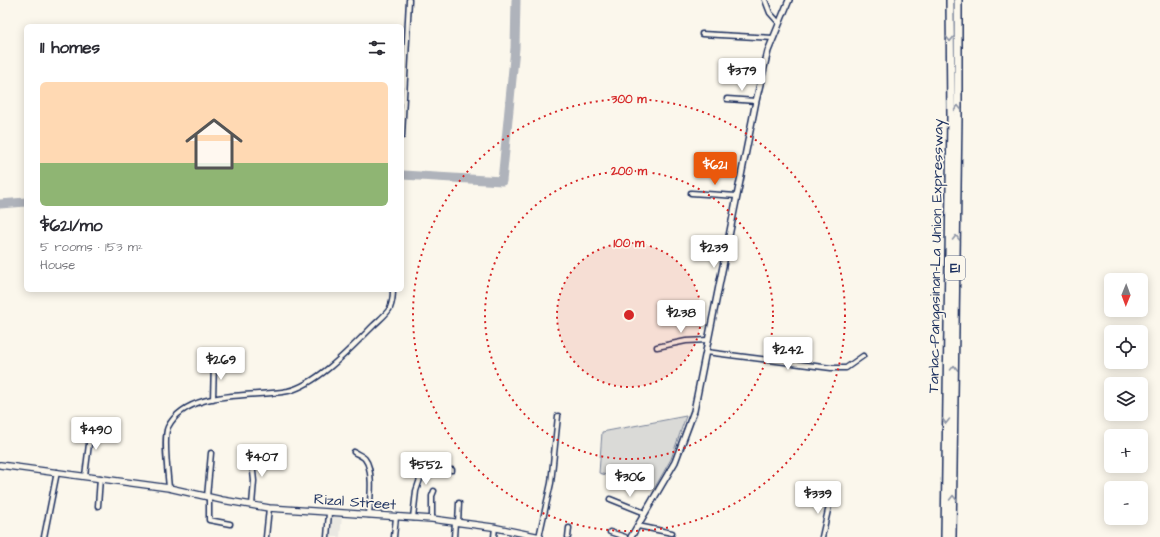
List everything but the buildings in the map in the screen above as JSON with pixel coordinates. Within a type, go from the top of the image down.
[{"type":"highway","name":"Tarlac-Pangasinan-La Union Expressway","points":[[945,537],[951,117],[950,0]]},
{"type":"highway","name":"Tarlac-Pangasinan-La Union Expressway","points":[[952,537],[958,116],[958,0]]},
{"type":"main road","name":"Rizal Street","points":[[0,465],[169,488],[269,508],[432,519],[495,527],[540,537]]},
{"type":"street","points":[[404,97],[409,0]]},
{"type":"street","points":[[765,0],[770,13],[779,23]]},
{"type":"street","points":[[631,537],[675,462],[694,411],[756,100],[768,51],[790,0]]},
{"type":"street","points":[[702,34],[773,38]]},
{"type":"street","points":[[727,99],[756,100]]},
{"type":"street","points":[[691,193],[737,196]]},
{"type":"street","points":[[169,488],[166,434],[168,428],[181,413],[205,400],[238,394],[287,391],[301,386],[326,369],[359,340],[384,315],[390,308],[393,292]]},
{"type":"street","points":[[657,347],[686,341],[708,340]]},
{"type":"street","points":[[706,352],[831,368],[846,368],[863,356]]},
{"type":"street","points":[[213,399],[214,363]]},
{"type":"street","points":[[540,537],[551,483],[558,416]]},
{"type":"street","points":[[85,476],[89,444],[88,425]]},
{"type":"street","points":[[251,452],[254,481],[252,505]]},
{"type":"street","points":[[354,452],[365,458],[368,465],[371,490],[369,515]]},
{"type":"street","points":[[211,453],[208,497],[209,520],[230,524]]},
{"type":"street","points":[[413,518],[416,491],[423,470],[452,470]]},
{"type":"street","points":[[44,537],[58,472]]},
{"type":"street","points":[[98,506],[100,478]]},
{"type":"street","points":[[432,519],[432,496],[434,491]]},
{"type":"street","points":[[822,537],[831,497]]},
{"type":"street","points":[[610,499],[645,513]]},
{"type":"street","points":[[454,537],[459,503]]},
{"type":"street","points":[[266,537],[269,508]]},
{"type":"street","points":[[327,537],[329,513]]},
{"type":"street","points":[[394,537],[396,517]]},
{"type":"street","points":[[638,526],[672,533]]},
{"type":"street","points":[[494,537],[495,527]]},
{"type":"street","points":[[568,537],[569,528]]},
{"type":"street","points":[[610,532],[625,537]]},
{"type":"shaded area","points":[[686,416],[671,459],[654,489],[599,473],[602,432]]},
{"type":"shaded area","points":[[331,516],[342,516],[340,537],[330,537]]},
{"type":"waterway","points":[[404,175],[502,181],[515,48],[516,0]]},
{"type":"waterway","points":[[0,204],[24,202]]}]
